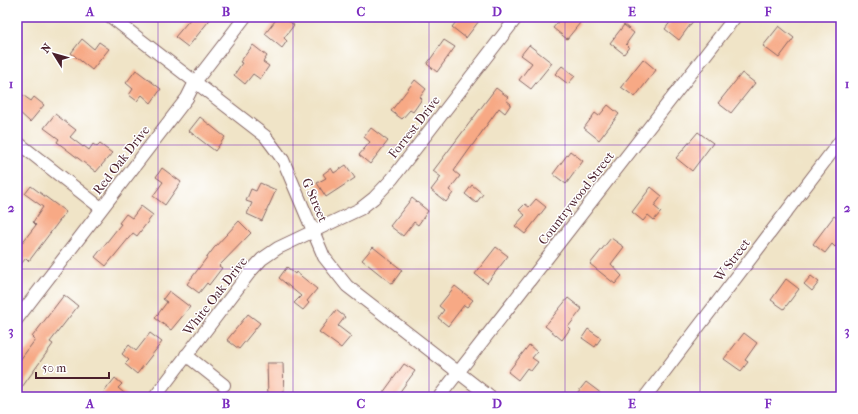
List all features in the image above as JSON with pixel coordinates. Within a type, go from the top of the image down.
[{"type":"street","name":"G Street","points":[[111,17],[264,136],[283,160],[324,257],[347,286],[490,397]]},
{"type":"street","name":"Red Oak Drive","points":[[17,319],[186,98],[195,82],[245,17]]},
{"type":"street","name":"Forrest Drive","points":[[313,231],[360,209],[374,198],[392,179],[517,17]]},
{"type":"street","name":"Countrywood Street","points":[[439,397],[736,17]]},
{"type":"street","name":"W Street","points":[[645,397],[841,140]]},
{"type":"street","points":[[17,142],[101,208]]},
{"type":"street","name":"White Oak Drive","points":[[155,397],[250,272],[262,260],[278,248],[313,231]]},
{"type":"street","points":[[186,355],[224,385]]},
{"type":"building","points":[[192,17],[212,17],[188,47],[175,37]]},
{"type":"building","points":[[278,17],[283,17],[294,25],[284,38],[287,41],[282,48],[265,34]]},
{"type":"building","points":[[460,17],[482,17],[466,38],[452,27]]},
{"type":"building","points":[[562,17],[572,17],[580,23],[567,39],[553,28]]},
{"type":"building","points":[[674,17],[696,17],[679,40],[665,29]]},
{"type":"building","points":[[624,25],[634,33],[626,44],[629,47],[624,54],[610,43]]},
{"type":"building","points":[[779,26],[794,38],[779,58],[763,46]]},
{"type":"building","points":[[82,39],[94,49],[99,42],[109,49],[92,70],[71,53]]},
{"type":"building","points":[[444,40],[455,47],[437,72],[427,64]]},
{"type":"building","points":[[253,45],[267,56],[263,62],[269,66],[260,79],[253,74],[245,84],[234,75],[242,63],[240,62]]},
{"type":"building","points":[[529,45],[552,63],[531,89],[519,80],[532,63],[521,55]]},
{"type":"building","points":[[643,59],[656,70],[635,97],[621,87]]},
{"type":"building","points":[[562,66],[575,76],[568,84],[555,74]]},
{"type":"building","points":[[136,70],[161,89],[151,103],[142,95],[137,101],[129,95],[133,89],[126,83]]},
{"type":"building","points":[[742,73],[755,83],[731,113],[718,103]]},
{"type":"building","points":[[415,80],[426,89],[420,97],[422,99],[413,112],[410,110],[402,119],[391,111]]},
{"type":"building","points":[[496,88],[508,97],[506,100],[511,104],[505,113],[499,108],[454,171],[460,176],[449,190],[453,193],[446,202],[431,190],[441,177],[433,171]]},
{"type":"building","points":[[17,91],[31,101],[34,97],[44,105],[30,122],[17,110]]},
{"type":"building","points":[[608,105],[619,114],[599,140],[584,128],[595,113],[599,116]]},
{"type":"building","points":[[55,114],[76,130],[70,137],[83,147],[84,146],[89,150],[93,144],[97,147],[100,144],[112,153],[96,172],[57,142],[59,139],[44,128]]},
{"type":"building","points":[[200,117],[225,137],[215,151],[189,131]]},
{"type":"building","points":[[371,128],[388,141],[370,164],[359,155],[370,142],[364,137]]},
{"type":"building","points":[[698,132],[713,143],[692,171],[676,158]]},
{"type":"building","points":[[570,151],[583,161],[566,184],[553,174]]},
{"type":"building","points":[[346,165],[355,178],[326,197],[317,183],[326,178],[323,174],[331,168],[334,173]]},
{"type":"building","points":[[162,168],[181,182],[165,205],[153,196],[163,182],[156,177]]},
{"type":"building","points":[[260,183],[276,190],[262,221],[247,214],[252,203],[246,201],[251,189],[256,191]]},
{"type":"building","points":[[472,185],[483,194],[476,203],[465,194]]},
{"type":"building","points":[[31,186],[66,212],[29,261],[26,258],[17,269],[17,249],[36,225],[33,222],[43,207],[25,194]]},
{"type":"building","points":[[651,187],[662,196],[654,206],[661,212],[654,220],[648,215],[643,221],[632,212]]},
{"type":"building","points":[[412,198],[428,211],[418,225],[414,222],[403,236],[390,226]]},
{"type":"building","points":[[536,199],[546,207],[525,234],[515,226],[525,215],[519,210],[525,204],[529,207]]},
{"type":"building","points":[[141,206],[153,215],[137,236],[133,233],[106,266],[95,257],[121,224],[119,223],[126,214],[132,218]]},
{"type":"building","points":[[834,216],[841,221],[841,240],[835,247],[832,244],[825,253],[813,244]]},
{"type":"building","points":[[239,221],[251,233],[219,266],[222,268],[209,285],[207,283],[199,293],[187,284],[214,248]]},
{"type":"building","points":[[611,238],[624,247],[611,264],[622,276],[615,284],[590,264]]},
{"type":"building","points":[[373,247],[402,270],[392,284],[362,260]]},
{"type":"building","points":[[496,247],[508,256],[487,283],[475,274]]},
{"type":"building","points":[[287,267],[295,274],[296,272],[317,289],[307,301],[309,303],[303,310],[294,303],[301,296],[279,278]]},
{"type":"building","points":[[811,276],[819,282],[812,291],[804,284]]},
{"type":"building","points":[[786,279],[799,289],[784,309],[771,300]]},
{"type":"building","points":[[455,286],[473,300],[467,307],[464,305],[448,326],[438,318],[444,310],[439,306]]},
{"type":"building","points":[[169,291],[190,307],[171,330],[155,318],[167,302],[163,299]]},
{"type":"building","points":[[64,295],[78,306],[50,342],[53,344],[17,394],[17,364],[35,340],[32,337]]},
{"type":"building","points":[[568,298],[582,309],[568,327],[570,329],[562,340],[545,326]]},
{"type":"building","points":[[336,310],[345,317],[338,326],[351,336],[341,348],[319,332]]},
{"type":"building","points":[[248,314],[260,323],[239,349],[227,340]]},
{"type":"building","points":[[588,329],[601,338],[595,347],[582,338]]},
{"type":"building","points":[[150,333],[162,342],[137,374],[125,364],[129,360],[122,354],[129,345],[136,351]]},
{"type":"building","points":[[744,333],[757,343],[745,360],[748,362],[741,371],[724,359]]},
{"type":"building","points":[[529,345],[537,352],[532,358],[538,362],[531,371],[527,368],[518,380],[508,372]]},
{"type":"building","points":[[267,363],[283,363],[284,396],[268,397]]},
{"type":"building","points":[[404,364],[415,371],[396,397],[380,397]]},
{"type":"building","points":[[115,378],[122,384],[118,388],[129,397],[100,397]]},
{"type":"building","points":[[586,382],[606,397],[574,397]]}]
